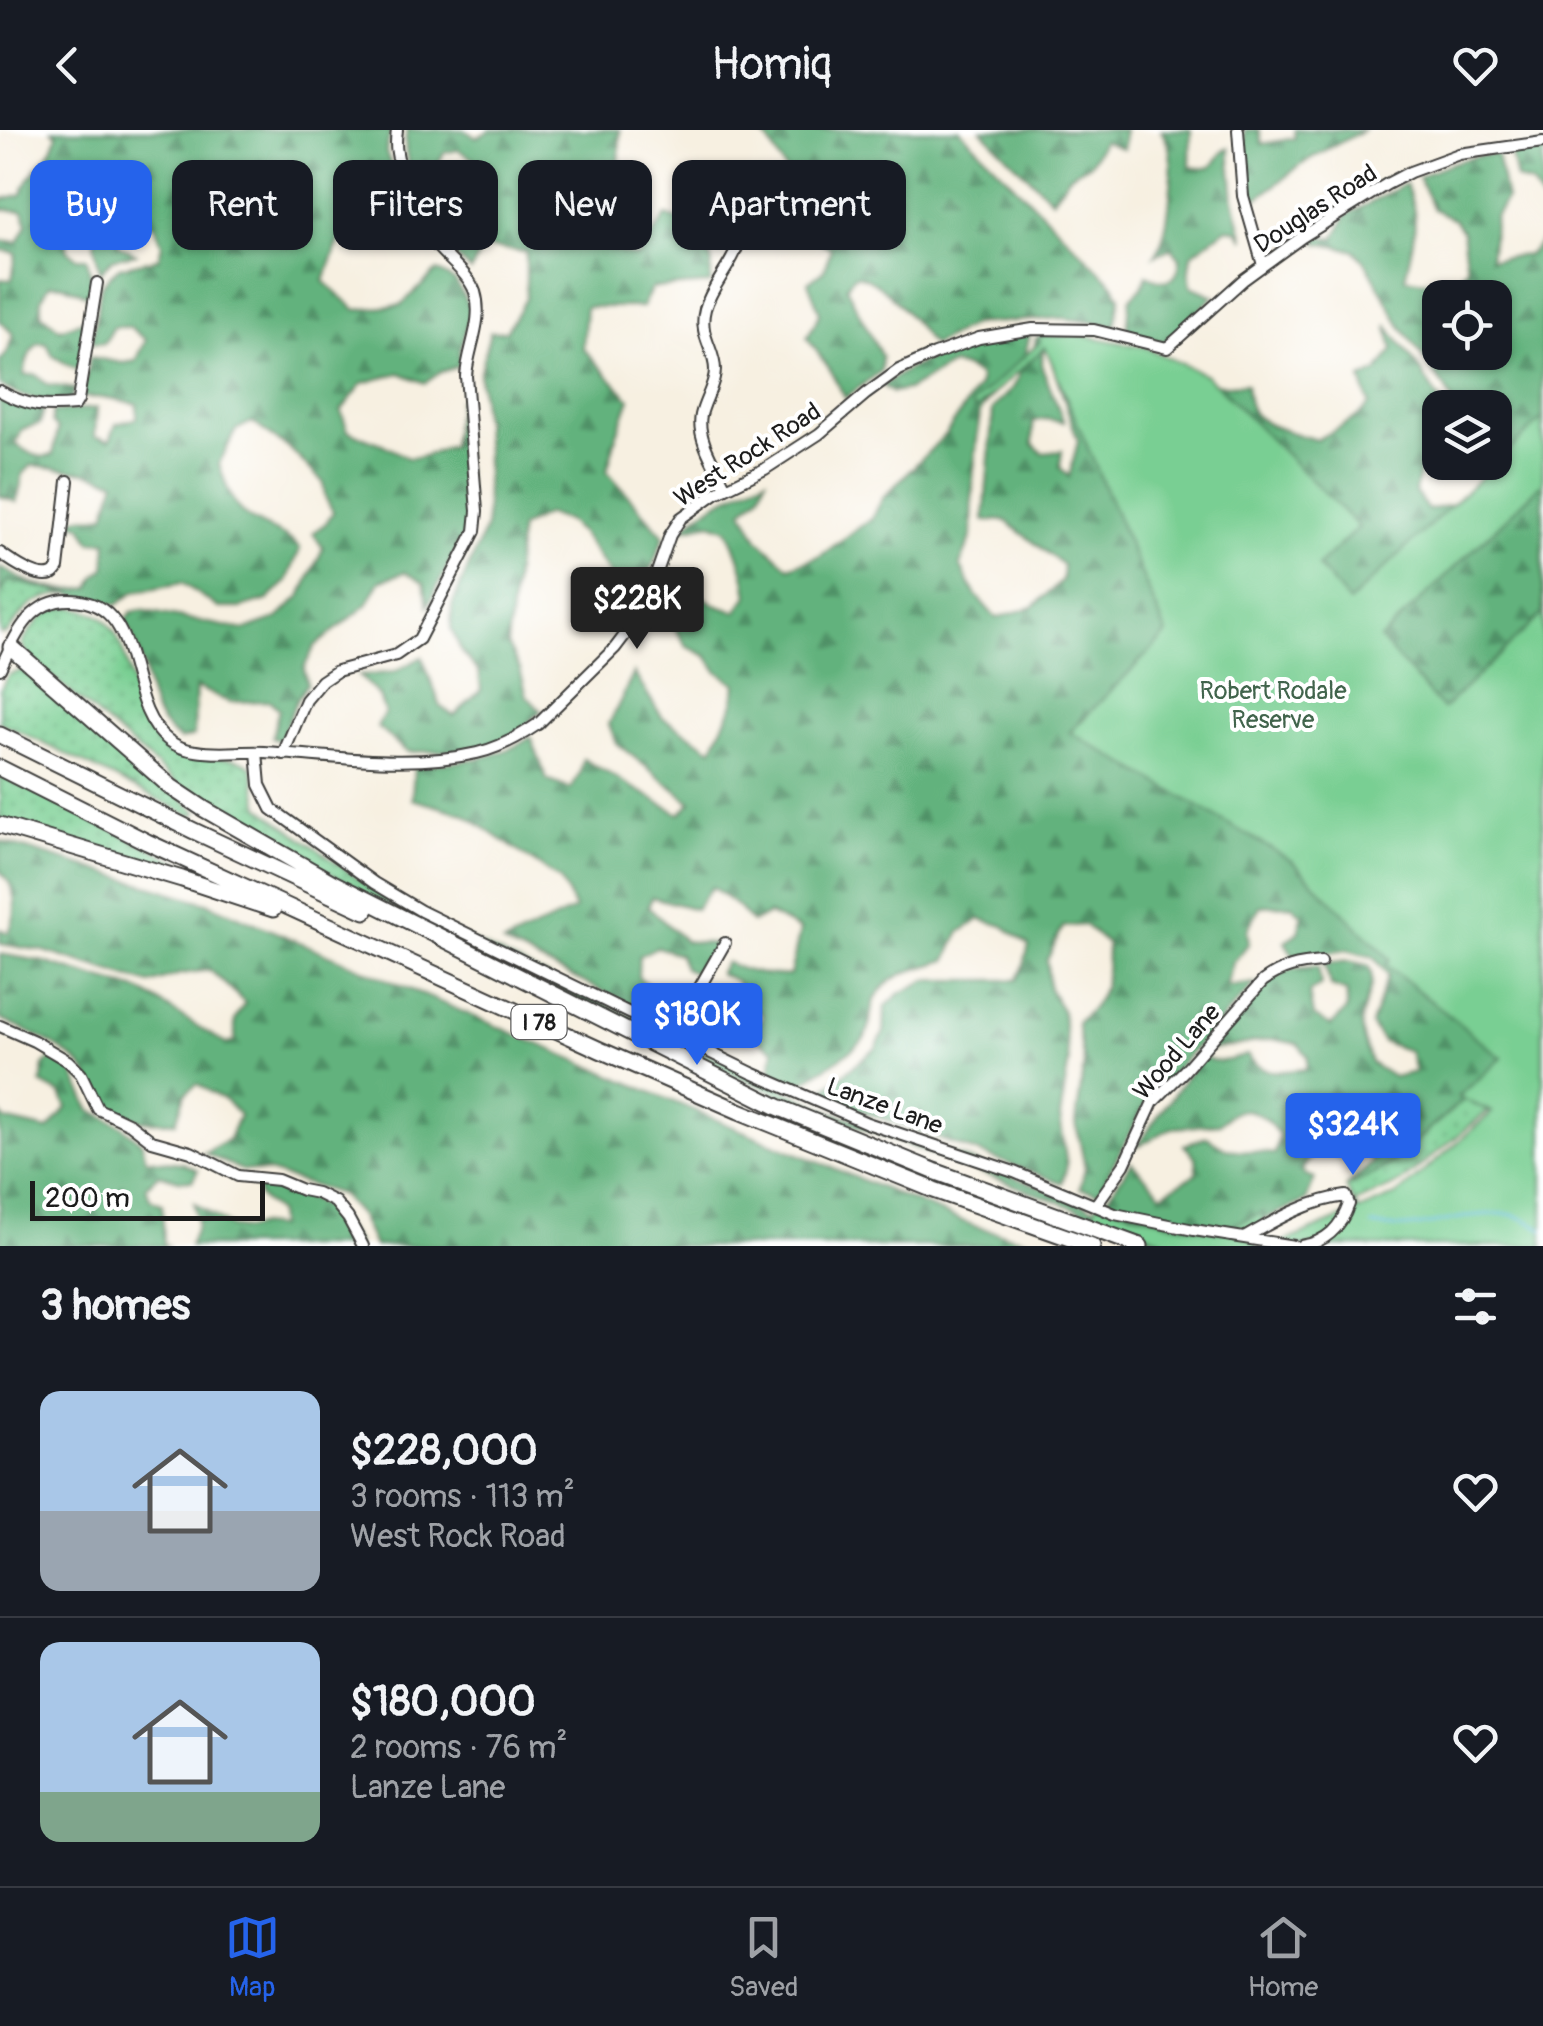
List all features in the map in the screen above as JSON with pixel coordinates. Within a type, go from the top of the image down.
[{"type":"highway","points":[[5,645],[150,770],[204,809],[333,883],[641,1039]]},
{"type":"highway","name":"I 78","points":[[0,735],[778,1107],[934,1171],[1140,1246]]},
{"type":"highway","name":"I 78","points":[[0,768],[147,842],[739,1111],[916,1183],[1092,1246]]},
{"type":"highway","points":[[0,825],[266,906],[600,1050]]},
{"type":"street","points":[[284,754],[306,700],[322,681],[337,672],[396,655],[419,639],[476,524],[466,376],[478,302],[470,282],[429,234],[400,167],[396,130]]},
{"type":"street","points":[[1238,130],[1243,196],[1263,265]]},
{"type":"street","name":"Douglas Road","points":[[1229,291],[1364,197],[1410,172],[1459,154],[1543,142]]},
{"type":"street","points":[[726,488],[700,428],[715,372],[703,321],[709,299],[736,250]]},
{"type":"street","points":[[0,391],[22,403],[49,408],[75,405],[97,284]]},
{"type":"street","name":"West Rock Road","points":[[0,669],[5,645],[28,618],[46,604],[77,600],[109,615],[122,632],[146,711],[152,723],[177,745],[196,752],[383,759],[431,759],[478,753],[522,734],[615,648],[644,607],[675,526],[688,510],[820,434],[899,370],[993,334],[1054,328],[1094,330],[1167,348],[1229,291]]},
{"type":"street","points":[[0,553],[32,572],[49,575],[56,571],[68,481]]},
{"type":"street","name":"Lanze Lane","points":[[257,752],[262,792],[272,808],[374,884],[421,911],[752,1073],[852,1116],[1014,1172],[1115,1214],[1158,1224],[1244,1238],[1298,1246],[1325,1238],[1340,1226],[1350,1204],[1346,1196],[1326,1200],[1244,1238]]},
{"type":"street","points":[[673,1034],[725,944]]},
{"type":"street","name":"Wood Lane","points":[[1094,1206],[1124,1165],[1153,1102],[1263,981],[1292,965],[1321,962]]},
{"type":"street","points":[[0,1026],[68,1061],[81,1074],[98,1109],[152,1140],[191,1152],[238,1176],[278,1180],[335,1202],[363,1245]]},
{"type":"green space","points":[[52,130],[391,130],[386,152],[389,160],[333,160],[336,250],[324,281],[356,310],[401,305],[437,271],[456,282],[471,310],[459,366],[425,383],[400,373],[363,383],[341,411],[348,431],[408,458],[421,457],[451,446],[459,399],[470,522],[428,606],[424,583],[405,572],[380,581],[367,605],[315,646],[304,668],[307,684],[280,741],[272,738],[279,709],[270,701],[229,702],[196,687],[194,736],[179,740],[155,711],[139,652],[125,620],[132,612],[141,610],[245,630],[277,619],[301,596],[323,548],[313,533],[333,512],[323,482],[291,450],[252,422],[236,430],[219,464],[240,510],[300,549],[287,581],[268,600],[241,608],[219,608],[182,583],[134,592],[117,605],[9,580],[0,595],[0,567],[32,583],[67,590],[90,588],[105,568],[107,541],[91,542],[82,526],[69,521],[105,515],[116,481],[86,472],[32,465],[23,474],[17,502],[0,496],[0,397],[17,406],[44,410],[40,424],[22,429],[16,444],[38,456],[53,455],[58,429],[52,422],[53,412],[97,408],[95,436],[110,440],[116,424],[137,418],[137,404],[82,397],[90,357],[123,363],[136,361],[146,340],[130,327],[114,327],[104,344],[92,343],[101,285],[119,267],[158,259],[162,245],[152,225],[152,160],[44,160],[57,134]]},
{"type":"green space","points":[[407,130],[464,130],[477,137],[491,130],[620,130],[619,160],[518,160],[518,250],[611,250],[637,257],[642,250],[652,250],[652,236],[666,216],[672,218],[672,250],[706,250],[712,261],[710,284],[652,288],[642,307],[586,307],[583,348],[630,399],[607,471],[664,536],[637,600],[615,636],[620,611],[608,572],[581,533],[567,521],[547,514],[520,528],[507,645],[520,669],[527,696],[541,711],[503,740],[456,750],[407,752],[377,727],[385,713],[379,696],[359,676],[394,672],[422,657],[441,707],[454,716],[481,690],[479,672],[462,652],[451,629],[452,605],[486,527],[486,453],[479,375],[490,332],[506,331],[526,298],[526,252],[498,249],[498,160],[473,160],[458,150],[444,153],[440,160],[408,160]]},
{"type":"green space","points":[[747,130],[960,130],[1114,285],[1120,297],[1115,326],[1062,318],[974,324],[932,346],[887,293],[855,275],[846,287],[882,357],[881,371],[845,398],[807,338],[820,313],[808,282],[824,270],[830,250],[906,250],[906,160],[780,160],[766,137]]},
{"type":"green space","points":[[981,130],[1124,130],[1123,149],[1103,141],[1090,163],[1069,176],[1052,200]]},
{"type":"green space","points":[[1161,130],[1191,130],[1190,167],[1208,168],[1229,148],[1234,199],[1244,239],[1237,230],[1227,228],[1191,255],[1191,286],[1214,296],[1167,343],[1127,333],[1130,299],[1147,275],[1171,280],[1179,266],[1180,258],[1172,248],[1155,255],[1164,234],[1171,190],[1170,152]]},
{"type":"green space","points":[[1244,130],[1259,130],[1262,144],[1295,138],[1294,130],[1363,130],[1311,158],[1251,202]]},
{"type":"green space","points":[[1543,149],[1543,204],[1532,185],[1516,179],[1510,151]]},
{"type":"green space","points":[[1497,154],[1506,199],[1495,217],[1490,259],[1528,255],[1543,240],[1543,1030],[1385,1168],[1346,1187],[1374,1161],[1360,1154],[1341,1158],[1318,1149],[1303,1168],[1304,1174],[1315,1178],[1306,1201],[1238,1230],[1173,1221],[1105,1202],[1131,1162],[1162,1194],[1197,1173],[1196,1158],[1184,1145],[1207,1137],[1226,1149],[1275,1154],[1279,1135],[1259,1115],[1244,1110],[1220,1124],[1172,1128],[1136,1147],[1201,1056],[1218,1061],[1247,1055],[1267,1070],[1306,1069],[1308,1057],[1298,1044],[1272,1039],[1205,1051],[1272,979],[1291,969],[1318,966],[1321,985],[1309,993],[1313,1016],[1331,1026],[1346,1010],[1347,992],[1331,986],[1324,964],[1349,961],[1368,965],[1372,980],[1361,1027],[1371,1063],[1393,1077],[1415,1072],[1409,1051],[1383,1042],[1371,1025],[1388,975],[1373,957],[1346,950],[1295,959],[1285,942],[1298,932],[1302,915],[1291,905],[1260,906],[1247,930],[1249,943],[1233,963],[1226,987],[1256,983],[1149,1098],[1098,1193],[1080,1188],[1085,1168],[1076,1123],[1084,1063],[1077,1022],[1100,996],[1107,944],[1085,925],[1063,927],[1047,960],[1049,989],[1062,1010],[1069,1061],[1060,1117],[1067,1166],[1062,1183],[817,1095],[876,1048],[884,1032],[885,1007],[899,994],[927,980],[1017,980],[1029,945],[1003,926],[980,919],[959,933],[947,960],[905,973],[887,984],[874,1002],[863,1040],[798,1086],[770,1073],[774,1050],[754,1037],[763,1015],[747,1000],[736,981],[719,973],[726,962],[757,973],[790,975],[800,930],[769,914],[752,923],[712,887],[695,909],[652,897],[648,907],[685,941],[717,944],[700,975],[684,968],[679,954],[657,947],[639,956],[638,977],[657,991],[684,997],[669,1023],[503,944],[575,909],[560,880],[464,814],[412,799],[414,766],[490,756],[531,737],[547,780],[571,789],[583,759],[680,814],[691,802],[616,743],[609,724],[634,673],[662,717],[712,749],[733,705],[736,684],[717,671],[707,656],[686,646],[675,627],[654,609],[667,576],[718,606],[736,612],[748,596],[741,561],[727,529],[711,523],[682,529],[711,506],[766,478],[760,495],[743,510],[758,539],[789,567],[820,556],[872,518],[883,498],[945,435],[979,386],[979,377],[952,365],[907,390],[892,393],[883,386],[915,366],[972,345],[1030,334],[1025,355],[980,412],[972,536],[960,565],[975,594],[996,618],[1033,607],[1062,581],[1063,565],[1006,521],[984,520],[993,409],[1033,356],[1036,338],[1043,339],[1042,367],[1064,422],[1033,421],[1033,444],[1042,453],[1062,451],[1060,467],[1069,477],[1078,441],[1052,363],[1225,385],[1246,384],[1249,404],[1260,419],[1316,440],[1352,420],[1369,404],[1361,379],[1378,372],[1393,350],[1387,325],[1433,390],[1422,390],[1422,465],[1415,492],[1428,510],[1467,501],[1483,480],[1512,480],[1512,390],[1446,390],[1432,370],[1512,370],[1512,280],[1457,280],[1467,268],[1462,232],[1455,220],[1434,209],[1418,177],[1456,161]]},
{"type":"green space","points":[[29,178],[30,250],[68,250],[77,258],[87,258],[92,280],[90,297],[63,285],[50,284],[41,300],[41,314],[60,329],[85,320],[79,371],[53,356],[47,344],[39,343],[28,357],[24,375],[36,375],[48,385],[75,389],[70,400],[34,399],[0,385],[0,362],[13,334],[0,321],[0,279],[12,280],[16,253],[0,250],[0,240],[18,242],[27,224],[23,211],[0,209],[0,200],[22,194]]},
{"type":"green space","points":[[1405,184],[1415,219],[1405,278],[1422,280],[1422,356],[1366,263],[1354,250],[1317,243],[1317,235],[1334,239],[1347,215]]},
{"type":"green space","points":[[95,250],[128,250],[136,254],[112,259],[100,273]]},
{"type":"green space","points":[[450,250],[481,250],[471,271]]},
{"type":"green space","name":"Robert Rodale Reserve","points":[[1039,335],[1086,336],[1145,347],[1206,375],[1359,527],[1318,566],[1349,602],[1478,480],[1512,480],[1512,447],[1543,418],[1543,483],[1380,639],[1443,709],[1543,613],[1543,1246],[1274,1246],[1397,1195],[1492,1112],[1458,1097],[1502,1058],[1386,965],[1390,959],[1292,861],[1070,732],[1167,634],[1045,347],[976,410],[972,404],[1040,342]]},
{"type":"green space","points":[[8,580],[68,594],[39,601],[7,633],[0,634],[0,595]]},
{"type":"green space","points":[[72,607],[94,613],[116,636],[144,721],[154,735],[180,754],[229,758],[252,767],[260,807],[382,896],[828,1110],[832,1117],[734,1075],[516,970],[374,898],[188,793],[29,657],[22,644],[36,623],[55,610]]},
{"type":"green space","points":[[23,670],[198,812],[192,816],[0,722],[0,690],[8,675]]},
{"type":"green space","points":[[0,775],[245,894],[0,820]]},
{"type":"green space","points":[[0,841],[210,904],[977,1227],[1050,1246],[374,1246],[360,1216],[340,1194],[268,1172],[241,1170],[204,1153],[229,1139],[239,1115],[226,1101],[197,1084],[185,1094],[176,1122],[142,1121],[103,1107],[87,1073],[71,1057],[0,1019],[0,954],[41,961],[141,991],[226,1044],[235,1041],[235,1020],[245,1003],[210,970],[150,984],[44,951],[0,944],[0,929],[8,933],[15,909],[10,884],[0,871]]},
{"type":"green space","points":[[1543,1030],[1543,1066],[1400,1183],[1355,1203],[1369,1246],[1346,1228],[1354,1203],[1346,1187],[1385,1168]]},
{"type":"green space","points":[[53,1058],[72,1070],[90,1109],[122,1126],[142,1143],[146,1159],[183,1163],[198,1170],[192,1181],[159,1174],[146,1186],[150,1199],[162,1204],[167,1246],[0,1246],[0,1112],[5,1120],[48,1130],[67,1108],[61,1094],[41,1083],[44,1065]]},
{"type":"green space","points":[[828,1110],[1192,1246],[1176,1246],[832,1117]]},
{"type":"green space","points":[[271,1186],[300,1195],[329,1211],[356,1246],[189,1246],[197,1225],[194,1203],[231,1227],[278,1227],[277,1212],[259,1197],[257,1188]]},
{"type":"green space","points":[[1098,1202],[1172,1223],[1218,1231],[1264,1212],[1257,1246],[1181,1246],[1092,1214]]},
{"type":"waterway","points":[[1372,1225],[1406,1227],[1507,1214],[1543,1229]]}]
